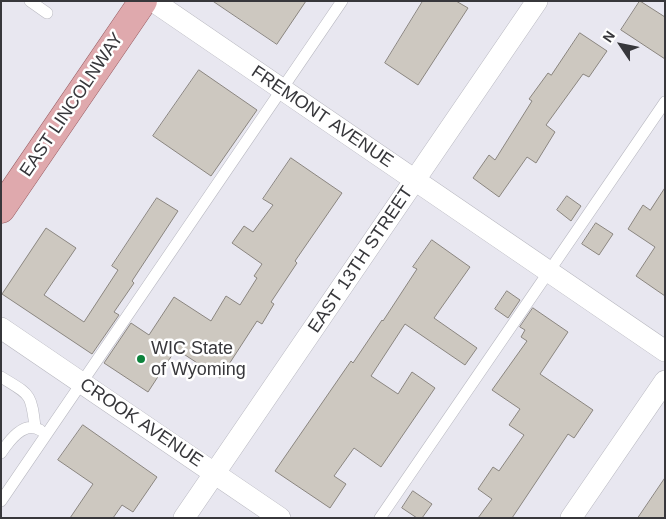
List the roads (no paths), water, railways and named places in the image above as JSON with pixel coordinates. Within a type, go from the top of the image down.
[{"type":"main road","name":"EAST LINCOLNWAY","points":[[1,209],[142,1]]},
{"type":"street","name":"FREMONT AVENUE","points":[[153,1],[665,351]]},
{"type":"street","name":"EAST 13TH STREET","points":[[184,518],[537,1]]},
{"type":"street","name":"CROOK AVENUE","points":[[1,328],[280,518]]},
{"type":"street","points":[[571,518],[665,381]]},
{"type":"lane","points":[[30,1],[47,13]]},
{"type":"lane","points":[[1,501],[342,1]]},
{"type":"lane","points":[[380,518],[665,102]]},
{"type":"lane","points":[[1,377],[26,392],[32,403],[35,427]]},
{"type":"lane","points":[[1,453],[16,434],[26,428],[35,427],[48,434]]},
{"type":"place","name":"WIC State of Wyoming","points":[[141,359]]}]
